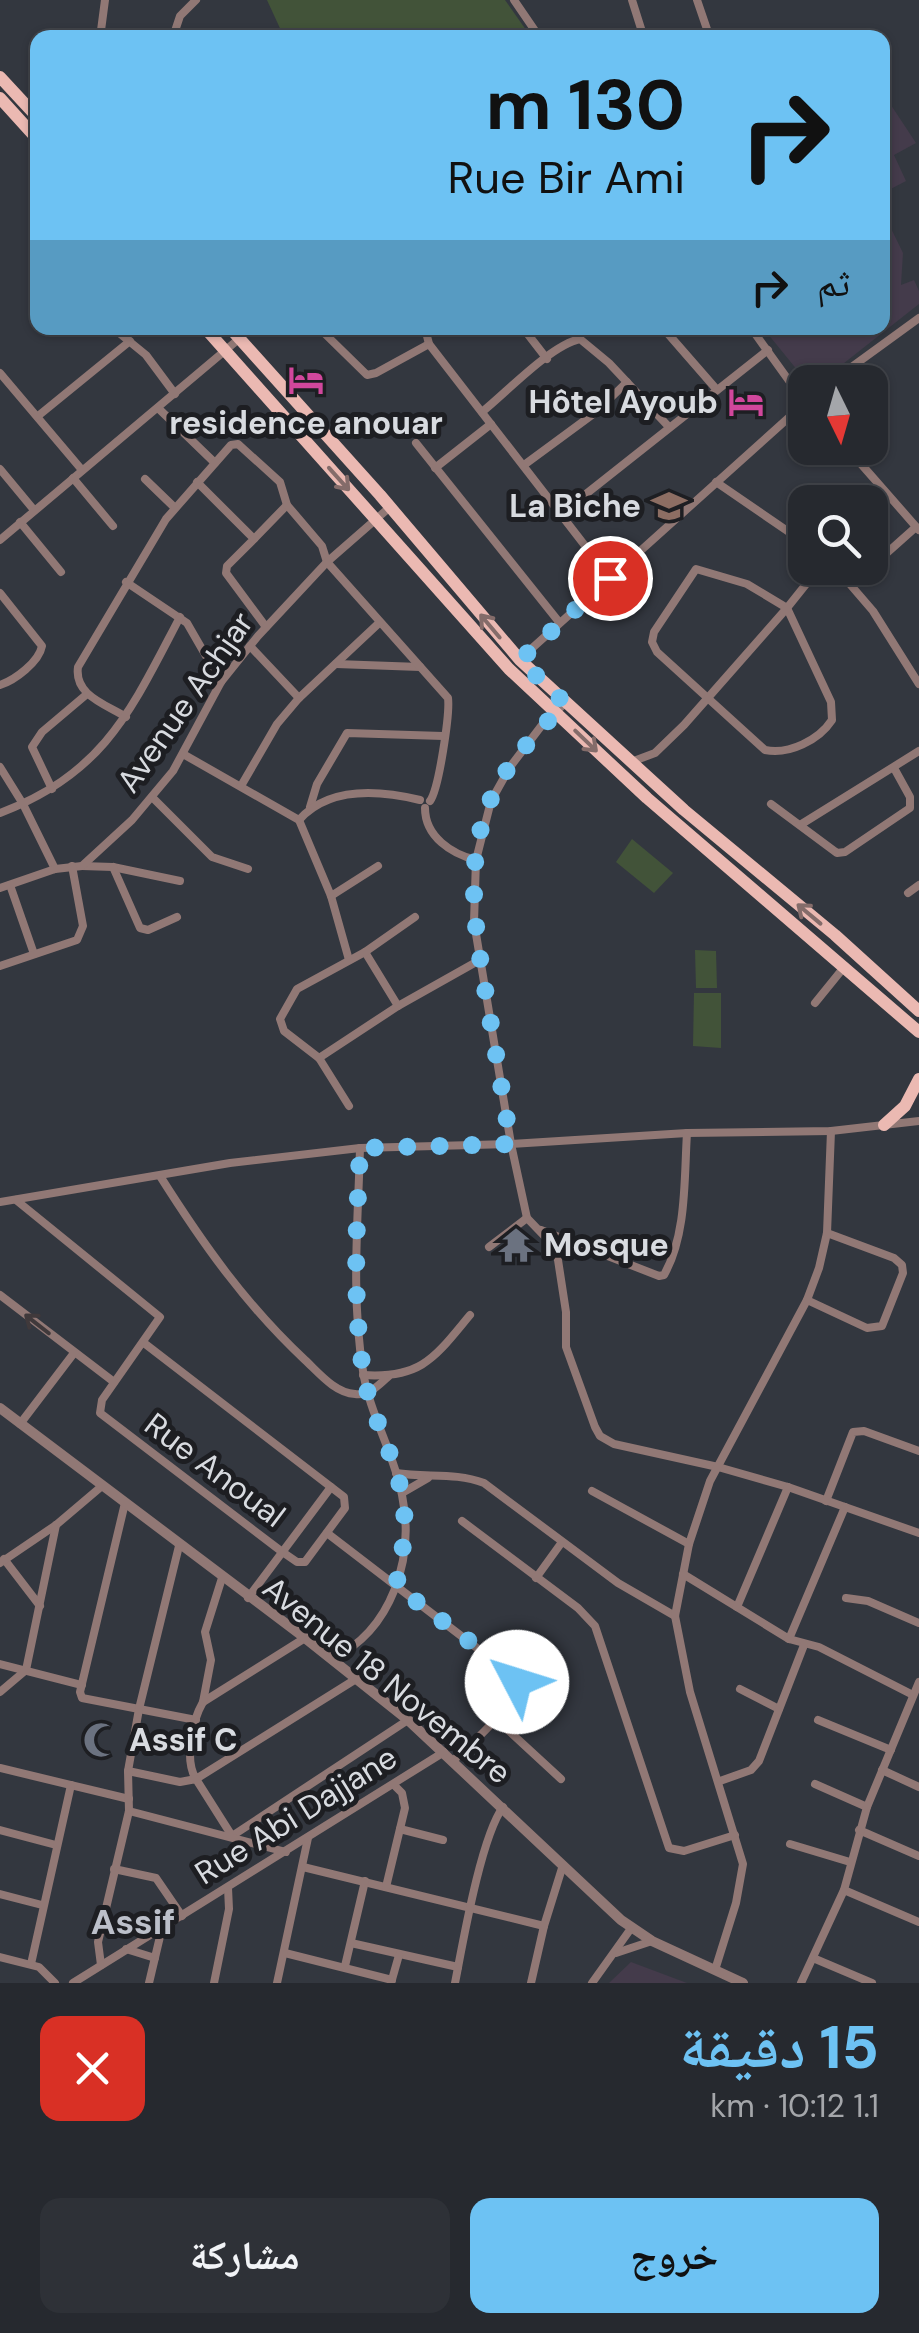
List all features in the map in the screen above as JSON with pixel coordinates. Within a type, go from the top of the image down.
[{"type":"main road","points":[[0,77],[4,99],[30,112]]},
{"type":"main road","points":[[211,335],[515,664],[700,844],[918,1032]]},
{"type":"main road","points":[[238,335],[390,507],[515,664]]},
{"type":"main road","points":[[561,708],[631,762],[919,1011]]},
{"type":"main road","points":[[884,1125],[905,1106],[919,1079]]},
{"type":"street","points":[[101,30],[105,0]]},
{"type":"street","points":[[175,30],[176,22],[196,0]]},
{"type":"street","points":[[514,0],[535,30]]},
{"type":"street","points":[[632,0],[642,30]]},
{"type":"street","points":[[697,0],[707,30]]},
{"type":"street","points":[[854,365],[919,318]]},
{"type":"street","points":[[122,335],[146,355],[175,394]]},
{"type":"street","points":[[0,540],[175,394],[225,350],[233,335]]},
{"type":"street","points":[[325,335],[367,374],[376,374],[429,344]]},
{"type":"street","points":[[427,335],[429,344],[610,578]]},
{"type":"street","points":[[528,335],[546,358]]},
{"type":"street","points":[[670,335],[718,390]]},
{"type":"street","points":[[756,335],[788,379]]},
{"type":"street","points":[[482,412],[546,358],[571,341],[584,340],[668,427]]},
{"type":"street","points":[[38,416],[130,341]]},
{"type":"street","points":[[562,514],[768,350]]},
{"type":"street","points":[[0,373],[82,470]]},
{"type":"street","points":[[524,465],[596,412],[627,382]]},
{"type":"street","points":[[158,408],[215,463]]},
{"type":"street","points":[[515,664],[788,418]]},
{"type":"street","points":[[436,468],[491,424]]},
{"type":"street","points":[[416,443],[560,622]]},
{"type":"street","points":[[126,716],[78,685],[78,667],[174,507],[231,446],[241,446],[280,482],[286,505],[316,538],[328,562],[448,698],[439,782],[425,803],[425,818],[445,847],[476,860]]},
{"type":"street","points":[[862,465],[918,528],[888,553]]},
{"type":"street","points":[[0,469],[34,510]]},
{"type":"street","points":[[73,478],[113,526]]},
{"type":"street","points":[[145,478],[174,507]]},
{"type":"street","points":[[197,482],[254,539]]},
{"type":"street","points":[[716,482],[788,531]]},
{"type":"street","points":[[266,627],[226,573],[228,566],[286,505]]},
{"type":"street","name":"Avenue Achjar","points":[[77,866],[132,820],[173,772],[221,682],[266,627],[328,562],[390,507]]},
{"type":"street","points":[[20,522],[61,572]]},
{"type":"street","points":[[696,569],[747,584],[788,608],[831,702],[832,720],[826,730],[782,751],[766,750],[657,652],[652,642],[654,632],[696,569]]},
{"type":"street","points":[[126,582],[187,622],[221,682]]},
{"type":"street","points":[[631,762],[655,752],[708,700],[806,585]]},
{"type":"street","points":[[853,585],[919,682]]},
{"type":"street","points":[[0,593],[42,646],[38,658],[0,685]]},
{"type":"street","points":[[0,813],[52,788],[83,767],[114,734],[180,617]]},
{"type":"street","points":[[240,786],[277,724],[298,698],[379,623]]},
{"type":"street","points":[[250,646],[298,698]]},
{"type":"street","points":[[336,664],[420,667]]},
{"type":"street","points":[[52,788],[32,747],[42,732],[88,694]]},
{"type":"street","points":[[561,708],[510,767],[490,801],[476,860],[473,894],[478,961],[511,1144],[530,1222],[553,1245],[558,1260],[566,1312],[566,1346],[600,1436],[614,1444],[718,1466],[788,1486],[919,1534]]},
{"type":"street","points":[[299,820],[310,807],[317,784],[347,733],[443,736]]},
{"type":"street","points":[[800,824],[919,751]]},
{"type":"street","points":[[650,779],[655,752]]},
{"type":"street","points":[[183,754],[299,820],[330,896],[349,960]]},
{"type":"street","points":[[0,766],[54,869]]},
{"type":"street","points":[[772,804],[832,851],[846,852],[910,808],[910,797],[894,768]]},
{"type":"street","points":[[310,807],[348,793],[425,803]]},
{"type":"street","points":[[152,797],[212,856],[248,869]]},
{"type":"street","points":[[0,966],[78,940],[82,935],[77,866]]},
{"type":"street","points":[[34,954],[5,886],[54,869],[77,866],[114,867],[180,880]]},
{"type":"street","points":[[330,896],[378,866]]},
{"type":"street","points":[[114,867],[140,928],[148,930],[177,917]]},
{"type":"street","points":[[908,894],[919,884]]},
{"type":"street","points":[[349,1106],[319,1058],[284,1031],[280,1019],[298,989],[365,952],[415,917]]},
{"type":"street","points":[[365,952],[398,1006]]},
{"type":"street","points":[[319,1058],[398,1006],[478,961]]},
{"type":"street","points":[[815,1002],[845,966]]},
{"type":"street","points":[[0,1202],[230,1163],[360,1148],[831,1131],[917,1120]]},
{"type":"street","points":[[715,1970],[743,1875],[742,1853],[690,1692],[675,1616],[689,1544],[718,1466],[806,1300],[827,1233],[831,1131]]},
{"type":"street","points":[[530,1222],[588,1251],[664,1275],[683,1208],[687,1134]]},
{"type":"street","points":[[337,1663],[376,1626],[396,1586],[404,1530],[402,1494],[363,1375],[356,1292],[360,1148]]},
{"type":"street","points":[[160,1176],[224,1274],[263,1321],[326,1380],[342,1391],[369,1393],[388,1376]]},
{"type":"street","points":[[0,1295],[114,1382],[161,1320],[16,1200]]},
{"type":"street","points":[[489,1247],[530,1222]]},
{"type":"street","points":[[806,1300],[876,1329],[882,1326],[903,1272],[894,1258],[827,1233]]},
{"type":"street","points":[[363,1375],[388,1376],[412,1371],[428,1362],[470,1315]]},
{"type":"street","points":[[144,1343],[344,1498],[346,1504],[327,1534],[514,1675],[517,1686],[496,1720],[454,1760]]},
{"type":"street","points":[[20,1424],[74,1353]]},
{"type":"street","name":"Rue Anoual","points":[[114,1382],[100,1406],[104,1416],[281,1552],[297,1562],[305,1562],[327,1534]]},
{"type":"street","name":"Avenue 18 Novembre","points":[[0,1408],[408,1720],[632,1927],[715,1970],[725,1980],[743,1983]]},
{"type":"street","points":[[826,1500],[853,1432],[864,1430],[919,1451]]},
{"type":"street","points":[[396,1473],[428,1478],[459,1475],[484,1484],[618,1583],[675,1616]]},
{"type":"street","points":[[402,1494],[428,1478]]},
{"type":"street","points":[[40,1606],[2,1561],[56,1525],[102,1486]]},
{"type":"street","points":[[737,1607],[788,1486]]},
{"type":"street","points":[[248,1598],[331,1487]]},
{"type":"street","points":[[592,1491],[689,1544]]},
{"type":"street","points":[[124,1503],[82,1698],[196,1720]]},
{"type":"street","points":[[789,1639],[845,1507]]},
{"type":"street","points":[[462,1521],[578,1608],[595,1626],[670,1848],[680,1852],[735,1835]]},
{"type":"street","points":[[0,1692],[26,1670],[56,1525]]},
{"type":"street","points":[[536,1578],[562,1542]]},
{"type":"street","points":[[101,1965],[98,1942],[129,1811],[128,1771],[139,1709],[179,1546]]},
{"type":"street","points":[[683,1574],[789,1639],[819,1647],[913,1695]]},
{"type":"street","points":[[222,1578],[206,1632],[211,1660],[189,1765],[232,1836]]},
{"type":"street","points":[[846,1598],[868,1601],[919,1623]]},
{"type":"street","points":[[203,1702],[305,1638]]},
{"type":"street","points":[[720,1781],[755,1767],[804,1644]]},
{"type":"street","points":[[0,1664],[82,1685]]},
{"type":"street","points":[[128,1771],[180,1782],[196,1780],[356,1679]]},
{"type":"street","points":[[802,1983],[844,1890],[867,1807],[919,1682]]},
{"type":"street","points":[[740,1688],[779,1709]]},
{"type":"street","points":[[906,1713],[919,1719]]},
{"type":"street","points":[[232,1836],[408,1720]]},
{"type":"street","points":[[496,1720],[560,1780]]},
{"type":"street","points":[[818,1720],[891,1750]]},
{"type":"street","name":"Rue Abi Dajjane","points":[[73,1983],[444,1752]]},
{"type":"street","points":[[0,1768],[128,1799]]},
{"type":"street","points":[[882,1770],[919,1787]]},
{"type":"street","points":[[815,1784],[867,1807]]},
{"type":"street","points":[[386,1887],[406,1803],[394,1785]]},
{"type":"street","points":[[31,1964],[71,1786]]},
{"type":"street","points":[[455,1983],[493,1824],[502,1808]]},
{"type":"street","points":[[129,1811],[286,1852]]},
{"type":"street","points":[[0,1830],[56,1844]]},
{"type":"street","points":[[400,1830],[443,1840]]},
{"type":"street","points":[[859,1830],[919,1856]]},
{"type":"street","points":[[277,1983],[308,1838]]},
{"type":"street","points":[[790,1844],[850,1862]]},
{"type":"street","points":[[303,1866],[544,1926]]},
{"type":"street","points":[[531,1983],[563,1866]]},
{"type":"street","points":[[114,1868],[156,1878],[182,1916]]},
{"type":"street","points":[[345,1966],[365,1881]]},
{"type":"street","points":[[214,1983],[230,1909],[228,1888]]},
{"type":"street","points":[[844,1890],[919,1922]]},
{"type":"street","points":[[0,1894],[42,1905]]},
{"type":"street","points":[[592,1983],[632,1927]]},
{"type":"street","points":[[149,1983],[162,1928]]},
{"type":"street","points":[[616,1953],[652,1940]]},
{"type":"street","points":[[351,1943],[458,1967]]},
{"type":"street","points":[[126,1949],[156,1958]]},
{"type":"street","points":[[285,1953],[392,1981],[399,1955]]},
{"type":"street","points":[[0,1957],[31,1964],[54,1983]]},
{"type":"street","points":[[813,1958],[872,1983]]},
{"type":"shaded area","points":[[890,104],[916,143],[894,155],[906,181],[890,189]]},
{"type":"shaded area","points":[[890,226],[903,253],[901,285],[914,280],[919,304],[890,327]]},
{"type":"shaded area","points":[[769,335],[880,335],[842,365],[793,365]]},
{"type":"shaded area","points":[[631,1962],[687,1983],[609,1983]]},
{"type":"green space","points":[[267,0],[505,0],[526,30],[281,30]]},
{"type":"green space","points":[[632,839],[673,873],[654,893],[616,862]]},
{"type":"green space","points":[[695,950],[716,951],[717,988],[696,988]]},
{"type":"green space","points":[[694,993],[721,993],[721,1048],[693,1046]]},
{"type":"place","name":"residence anouar","points":[[306,380]]},
{"type":"place","name":"Hôtel Ayoub","points":[[746,402]]},
{"type":"place","name":"La Biche","points":[[669,506]]},
{"type":"place","name":"Mosque","points":[[516,1245]]},
{"type":"place","name":"Assif C","points":[[101,1740]]},
{"type":"district","name":"Assif","points":[[133,1922]]},
{"type":"route","points":[[517,1682],[514,1675],[396,1586],[404,1530],[402,1494],[363,1375],[358,1332],[356,1224],[360,1148],[511,1144],[478,961],[473,894],[476,860],[490,801],[542,725],[565,703],[520,660],[610,578]]}]
